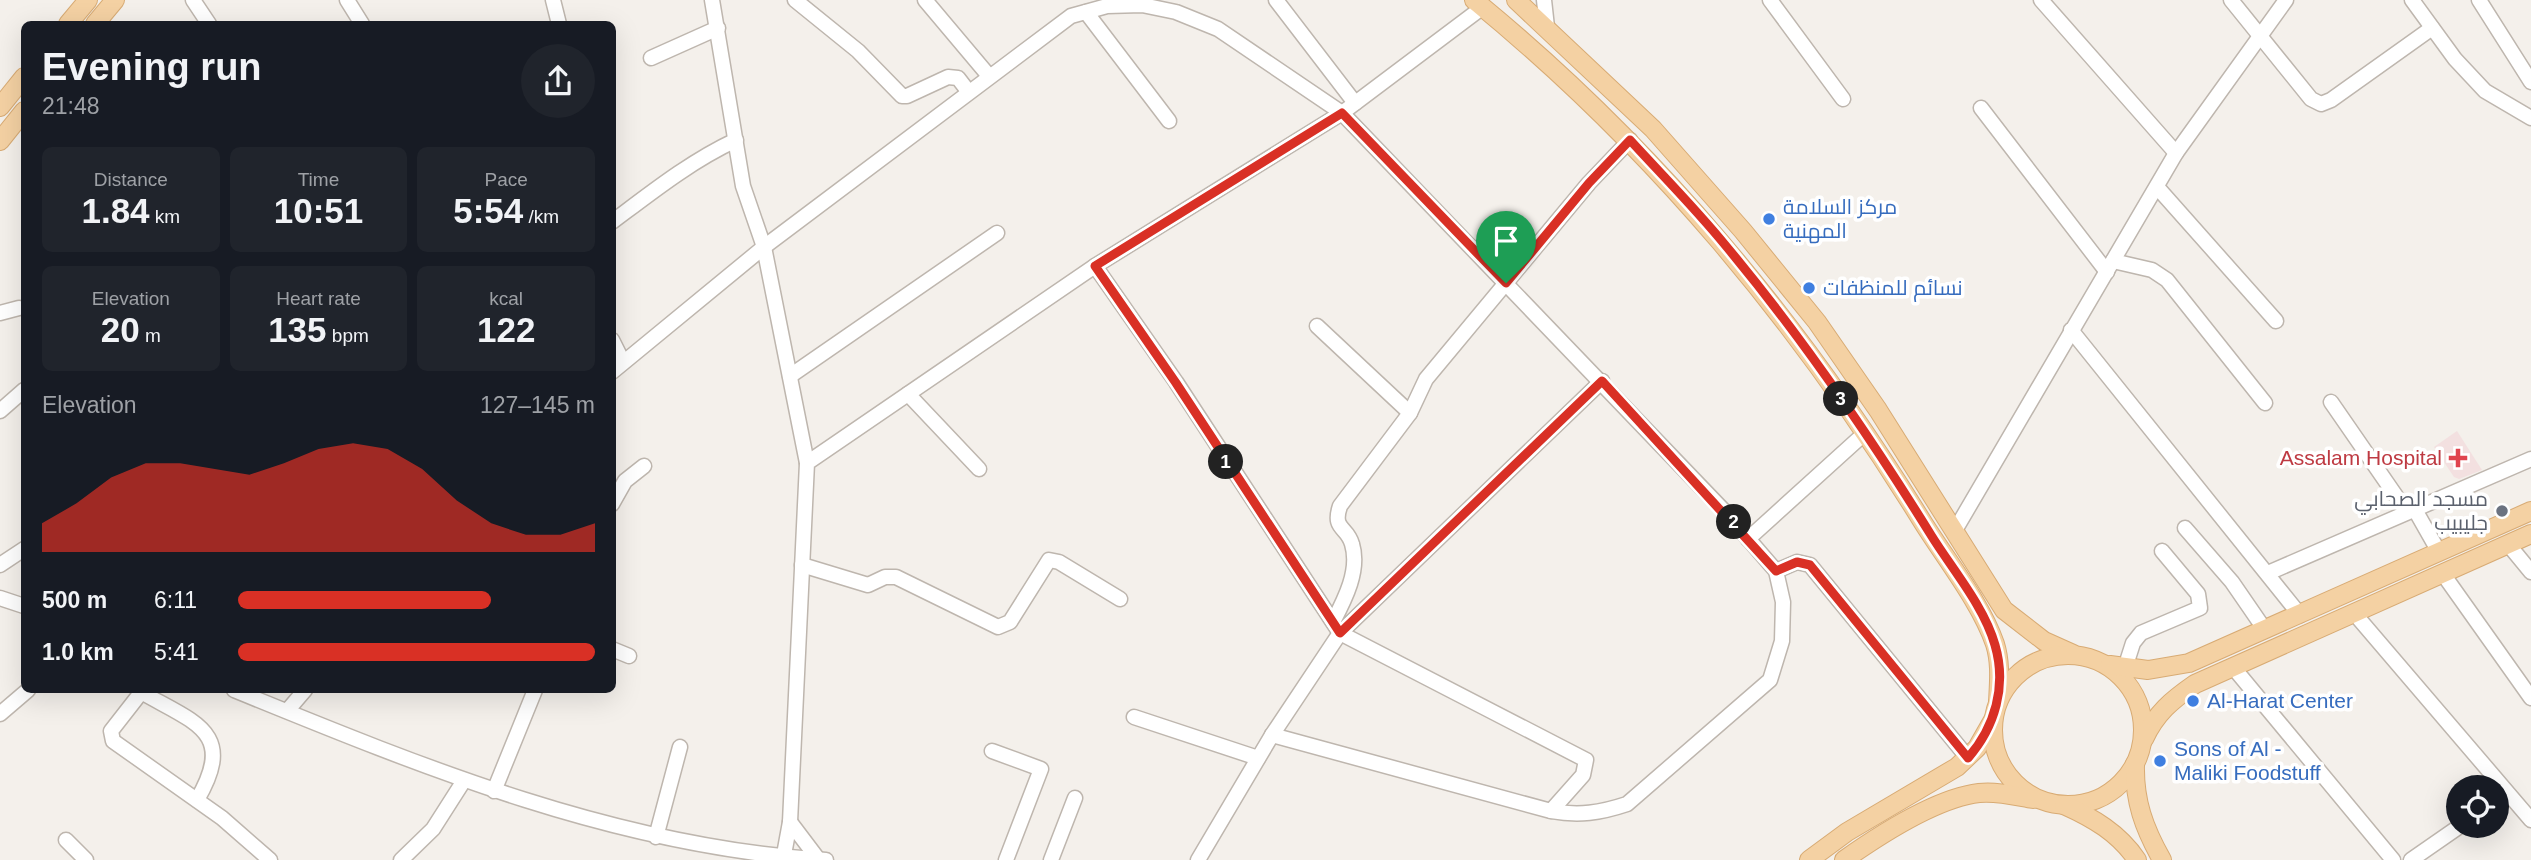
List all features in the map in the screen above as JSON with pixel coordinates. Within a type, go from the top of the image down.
[{"type":"main road","points":[[70,21],[88,0]]},
{"type":"main road","points":[[98,21],[115,0]]},
{"type":"main road","points":[[1516,0],[1653,129],[1817,322],[1878,410],[2004,610],[2021,626],[2073,654],[2125,668],[2158,669],[2189,663],[2531,510]]},
{"type":"main road","points":[[1479,4],[1630,140],[1734,256],[1794,332],[1865,433],[1982,617],[1995,644],[2000,670],[1993,737],[2003,768],[2025,792],[2039,799]]},
{"type":"main road","points":[[0,107],[21,81]]},
{"type":"main road","points":[[0,141],[21,115]]},
{"type":"main road","points":[[2064,805],[2098,799],[2126,777],[2154,718],[2171,701],[2195,684],[2531,534]]},
{"type":"main road","points":[[1998,702],[2020,671],[2045,658],[2073,654]]},
{"type":"main road","points":[[2105,664],[2132,691],[2143,727],[2134,792],[2142,820],[2162,860]]},
{"type":"main road","points":[[1810,860],[1847,832],[1949,773],[1968,758],[1993,720]]},
{"type":"main road","points":[[1844,860],[1914,818],[1965,796],[1996,793],[2064,805],[2096,820],[2117,836],[2137,860]]},
{"type":"street","points":[[193,0],[207,21]]},
{"type":"street","points":[[346,0],[360,21]]},
{"type":"street","points":[[553,0],[558,21]]},
{"type":"street","points":[[712,0],[743,186],[764,247],[807,463],[790,822],[784,859]]},
{"type":"street","points":[[795,0],[858,51],[902,96],[953,77],[958,78],[968,91]]},
{"type":"street","points":[[925,0],[989,76]]},
{"type":"street","points":[[1276,0],[1355,103]]},
{"type":"street","points":[[1544,0],[1547,27]]},
{"type":"street","points":[[1770,0],[1843,99]]},
{"type":"street","points":[[2041,0],[2176,153]]},
{"type":"street","points":[[2231,0],[2257,36],[2311,99],[2321,104],[2331,100],[2432,28]]},
{"type":"street","points":[[1954,532],[2176,153],[2257,36],[2286,0]]},
{"type":"street","points":[[2412,0],[2455,59],[2485,91],[2531,118]]},
{"type":"street","points":[[2479,0],[2531,82]]},
{"type":"street","points":[[618,367],[764,247],[1071,16],[1109,3],[1142,5],[1176,12],[1218,29],[1342,113],[1602,381],[1748,538],[1776,571],[1783,602],[1782,642],[1770,680],[1627,804],[1602,813],[1576,816],[1551,811],[1272,735]]},
{"type":"street","points":[[807,463],[1095,266],[1342,113],[1479,4]]},
{"type":"street","points":[[1086,12],[1169,121]]},
{"type":"street","points":[[652,58],[718,28]]},
{"type":"street","points":[[1980,108],[2110,266],[2152,271],[2167,280],[2266,403]]},
{"type":"street","points":[[616,219],[687,167],[736,140]]},
{"type":"street","points":[[1198,860],[1337,628],[1351,580],[1354,554],[1351,540],[1338,526],[1336,516],[1340,506],[1410,413],[1426,379],[1589,183],[1630,140]]},
{"type":"street","points":[[2157,187],[2276,321]]},
{"type":"street","points":[[790,376],[997,233]]},
{"type":"street","points":[[1095,266],[1176,383],[1337,628],[1583,755],[1587,766],[1583,775],[1551,811]]},
{"type":"street","points":[[0,313],[19,308]]},
{"type":"street","points":[[1317,326],[1410,413]]},
{"type":"street","points":[[2071,330],[2300,615]]},
{"type":"street","points":[[1337,628],[1602,381]]},
{"type":"street","points":[[0,411],[21,393]]},
{"type":"street","points":[[908,394],[979,469]]},
{"type":"street","points":[[2331,402],[2438,552]]},
{"type":"street","points":[[1748,538],[1865,433]]},
{"type":"street","points":[[2268,573],[2531,458]]},
{"type":"street","points":[[616,496],[625,481],[644,466]]},
{"type":"street","points":[[2185,528],[2232,582],[2265,630]]},
{"type":"street","points":[[2508,544],[2531,572]]},
{"type":"street","points":[[0,565],[21,551]]},
{"type":"street","points":[[2125,668],[2133,643],[2141,633],[2200,608],[2198,594],[2162,551]]},
{"type":"street","points":[[802,565],[868,584],[885,576],[897,577],[998,627],[1010,622],[1045,562],[1049,560],[1059,562],[1120,599]]},
{"type":"street","points":[[1776,571],[1797,562],[1810,565],[1968,758]]},
{"type":"street","points":[[2443,574],[2531,698]]},
{"type":"street","points":[[0,598],[21,605]]},
{"type":"street","points":[[2354,613],[2486,775]]},
{"type":"street","points":[[616,651],[629,656]]},
{"type":"street","points":[[2233,667],[2393,860]]},
{"type":"street","points":[[0,714],[24,693]]},
{"type":"street","points":[[140,693],[111,731],[111,738],[197,800],[270,860]]},
{"type":"street","points":[[145,693],[196,723],[214,748],[214,768],[197,800]]},
{"type":"street","points":[[242,693],[463,782],[494,791],[656,837],[784,859],[826,860]]},
{"type":"street","points":[[287,711],[302,693]]},
{"type":"street","points":[[494,791],[535,693]]},
{"type":"street","points":[[1134,717],[1258,758]]},
{"type":"street","points":[[656,837],[680,747]]},
{"type":"street","points":[[992,751],[1041,769],[1006,860]]},
{"type":"street","points":[[401,860],[433,829],[463,782]]},
{"type":"street","points":[[1051,860],[1075,798]]},
{"type":"street","points":[[2509,801],[2531,820]]},
{"type":"street","points":[[790,822],[818,859]]},
{"type":"street","points":[[2411,860],[2446,836]]},
{"type":"street","points":[[66,840],[86,860]]},
{"type":"shaded area","name":"Assalam Hospital","points":[[2457,431],[2482,470],[2459,479],[2454,477],[2434,447]]},
{"type":"place","name":"مركز السلامة المهنية","points":[[1769,219]]},
{"type":"place","name":"نسائم للمنظفات","points":[[1809,288]]},
{"type":"place","name":"Assalam Hospital","points":[[2458,458]]},
{"type":"place","name":"مسجد الصحابي جليبيب","points":[[2502,511]]},
{"type":"place","name":"Al-Harat Center","points":[[2193,701]]},
{"type":"place","name":"Sons of Al - Maliki Foodstuff","points":[[2160,761]]},
{"type":"route","points":[[1342,113],[1506,283],[1589,183],[1630,140],[1725,245],[1794,332],[1906,495],[1982,617],[1995,644],[2000,670],[1998,702],[1993,720],[1968,758],[1810,565],[1797,562],[1776,571],[1725,512],[1602,381],[1340,633],[1229,468],[1176,383],[1095,266],[1342,113]]}]
